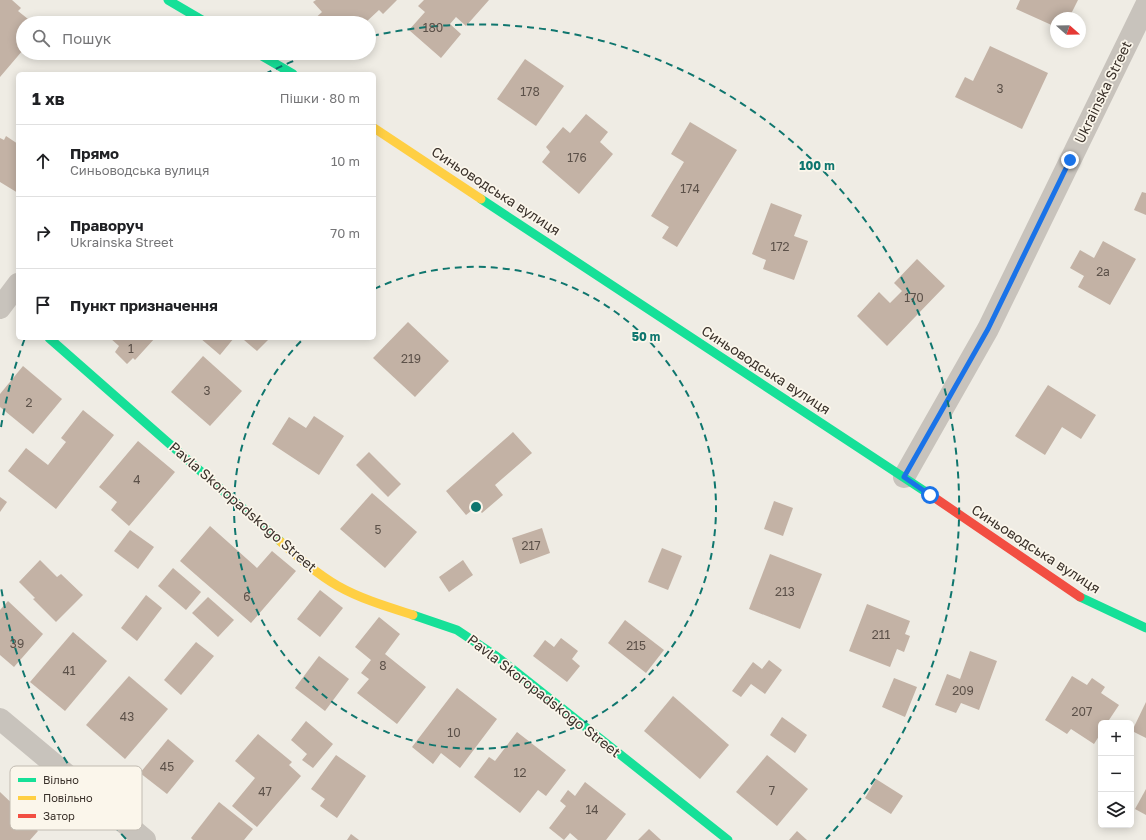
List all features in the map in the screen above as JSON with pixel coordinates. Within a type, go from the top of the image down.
[{"type":"street","points":[[168,0],[195,16]]},
{"type":"street","name":"Ukrainska Street","points":[[904,477],[988,329],[1146,5]]},
{"type":"street","points":[[269,60],[290,72]]},
{"type":"street","name":"Синьоводська вулиця","points":[[376,129],[904,477],[1085,600],[1146,628]]},
{"type":"street","name":"Pavla Skoropadskogo Street","points":[[51,340],[303,560],[345,589],[381,605],[457,630],[496,656],[728,840]]},
{"type":"street","points":[[0,719],[56,766]]},
{"type":"street","points":[[133,830],[145,840]]},
{"type":"building","points":[[0,0],[12,0],[21,8],[18,11],[24,16],[16,16],[16,58],[0,77]]},
{"type":"building","points":[[316,0],[397,0],[383,14],[379,10],[373,16],[318,16],[322,12],[313,2]]},
{"type":"building","points":[[424,0],[489,0],[466,26],[456,17],[450,24],[461,34],[441,58],[409,30],[425,12],[418,6]]},
{"type":"building","points":[[1020,0],[1078,0],[1072,12],[1050,12],[1050,24],[1016,9]]},
{"type":"building","points":[[990,46],[1048,73],[1022,129],[955,97],[965,77],[973,81]]},
{"type":"building","points":[[525,59],[564,86],[536,126],[497,99]]},
{"type":"building","points":[[586,114],[608,132],[600,142],[613,154],[579,194],[542,162],[550,152],[546,147],[563,127],[570,133]]},
{"type":"building","points":[[690,122],[737,150],[677,247],[662,238],[669,227],[651,216],[684,162],[671,154]]},
{"type":"building","points":[[6,136],[16,143],[16,192],[0,182],[0,138],[4,140]]},
{"type":"building","points":[[1142,192],[1146,193],[1146,215],[1134,210]]},
{"type":"building","points":[[771,203],[802,215],[794,236],[808,241],[794,280],[763,269],[766,260],[752,254]]},
{"type":"building","points":[[1103,241],[1136,259],[1110,305],[1078,287],[1084,276],[1070,268],[1080,250],[1094,258]]},
{"type":"building","points":[[917,259],[945,286],[887,346],[857,316],[879,292],[890,303],[902,291],[894,283]]},
{"type":"building","points":[[408,322],[449,361],[415,397],[373,358]]},
{"type":"building","points":[[112,340],[153,340],[135,360],[133,358],[127,364],[115,352],[119,346]]},
{"type":"building","points":[[202,340],[232,340],[220,355]]},
{"type":"building","points":[[244,340],[268,340],[257,351]]},
{"type":"building","points":[[203,356],[242,391],[210,426],[171,392]]},
{"type":"building","points":[[23,366],[62,399],[33,434],[0,407],[0,394]]},
{"type":"building","points":[[1048,385],[1096,415],[1081,439],[1062,427],[1045,455],[1015,436]]},
{"type":"building","points":[[83,410],[114,435],[56,509],[8,471],[26,448],[48,465],[66,442],[61,438]]},
{"type":"building","points":[[314,416],[344,436],[319,475],[272,444],[289,417],[306,428]]},
{"type":"building","points":[[513,432],[532,453],[495,485],[503,495],[482,513],[476,507],[466,515],[446,491]]},
{"type":"building","points":[[138,441],[175,472],[129,526],[111,510],[117,502],[99,487]]},
{"type":"building","points":[[369,452],[401,484],[388,497],[356,465]]},
{"type":"building","points":[[372,493],[417,532],[385,568],[340,529]]},
{"type":"building","points":[[0,497],[7,502],[0,512]]},
{"type":"building","points":[[774,501],[793,508],[783,536],[764,529]]},
{"type":"building","points":[[210,526],[257,568],[272,551],[296,571],[251,623],[180,561]]},
{"type":"building","points":[[542,528],[550,553],[520,564],[512,538]]},
{"type":"building","points":[[130,530],[154,547],[138,569],[114,551]]},
{"type":"building","points":[[662,548],[682,556],[668,590],[648,582]]},
{"type":"building","points":[[770,554],[822,574],[800,629],[749,609]]},
{"type":"building","points":[[40,560],[57,577],[61,574],[83,595],[56,622],[33,599],[35,598],[19,582]]},
{"type":"building","points":[[463,560],[473,575],[449,592],[439,577]]},
{"type":"building","points":[[173,568],[201,592],[186,610],[158,586]]},
{"type":"building","points":[[320,590],[343,608],[320,637],[297,619]]},
{"type":"building","points":[[146,595],[162,608],[137,641],[121,628]]},
{"type":"building","points":[[208,597],[234,620],[218,637],[192,613]]},
{"type":"building","points":[[8,601],[43,634],[14,667],[0,655],[0,610]]},
{"type":"building","points":[[867,604],[910,621],[905,634],[910,636],[904,652],[897,649],[890,667],[849,651]]},
{"type":"building","points":[[379,617],[400,634],[385,654],[426,687],[397,724],[357,693],[369,679],[361,673],[371,660],[355,647]]},
{"type":"building","points":[[625,620],[664,650],[646,673],[608,643]]},
{"type":"building","points":[[73,632],[107,661],[65,711],[30,682]]},
{"type":"building","points":[[561,638],[578,651],[572,659],[580,666],[567,682],[533,656],[545,640],[554,647]]},
{"type":"building","points":[[196,642],[214,656],[181,695],[164,680]]},
{"type":"building","points":[[970,651],[997,661],[979,710],[961,703],[956,713],[935,705],[947,674],[960,679]]},
{"type":"building","points":[[319,656],[349,679],[325,711],[295,688]]},
{"type":"building","points":[[769,660],[782,670],[765,694],[751,684],[741,697],[732,691],[753,662],[762,669]]},
{"type":"building","points":[[129,676],[168,709],[125,759],[86,725]]},
{"type":"building","points":[[1072,676],[1087,685],[1092,678],[1105,687],[1101,693],[1119,705],[1109,720],[1098,720],[1098,738],[1094,744],[1071,729],[1067,734],[1045,720]]},
{"type":"building","points":[[894,678],[917,687],[905,717],[882,707]]},
{"type":"building","points":[[457,688],[497,719],[460,768],[441,753],[433,764],[412,747]]},
{"type":"building","points":[[673,696],[729,745],[700,779],[644,731]]},
{"type":"building","points":[[1146,702],[1146,738],[1134,732],[1134,727]]},
{"type":"building","points":[[782,717],[807,735],[795,753],[770,735]]},
{"type":"building","points":[[306,721],[333,744],[313,768],[302,760],[307,754],[291,740]]},
{"type":"building","points":[[517,732],[566,770],[546,796],[538,790],[520,813],[474,777],[489,757],[495,761]]},
{"type":"building","points":[[258,734],[292,762],[289,765],[301,776],[257,827],[232,806],[255,778],[235,761]]},
{"type":"building","points":[[168,739],[194,761],[167,794],[142,775],[142,771]]},
{"type":"building","points":[[336,755],[366,776],[337,818],[320,806],[325,799],[311,789]]},
{"type":"building","points":[[767,755],[808,789],[777,826],[736,792]]},
{"type":"building","points":[[876,779],[903,796],[891,814],[865,798]]},
{"type":"building","points":[[585,782],[626,814],[606,840],[578,840],[570,833],[564,840],[549,828],[566,806],[560,801],[568,790],[575,796]]},
{"type":"building","points":[[1146,789],[1146,815],[1135,809]]},
{"type":"building","points":[[0,792],[10,802],[10,830],[38,831],[30,840],[0,840]]},
{"type":"building","points":[[219,802],[253,829],[244,840],[193,840],[191,838]]},
{"type":"building","points":[[649,829],[661,840],[638,840]]},
{"type":"building","points":[[797,831],[807,840],[789,840]]},
{"type":"building","points":[[351,834],[359,840],[347,840]]},
{"type":"traffic: fast","points":[[168,0],[195,16]]},
{"type":"traffic: fast","points":[[269,60],[290,72]]},
{"type":"traffic: fast","points":[[481,199],[935,498]]},
{"type":"traffic: fast","points":[[51,340],[280,541]]},
{"type":"traffic: fast","points":[[1080,597],[1146,628]]},
{"type":"traffic: fast","points":[[413,615],[457,630],[496,656],[728,840]]},
{"type":"traffic: slow","points":[[376,129],[481,199]]},
{"type":"traffic: slow","points":[[280,541],[315,571],[338,586],[365,599],[413,615]]},
{"type":"traffic: jam","points":[[935,498],[1080,597]]},
{"type":"route","points":[[930,495],[904,477],[988,329],[1070,160]]}]
